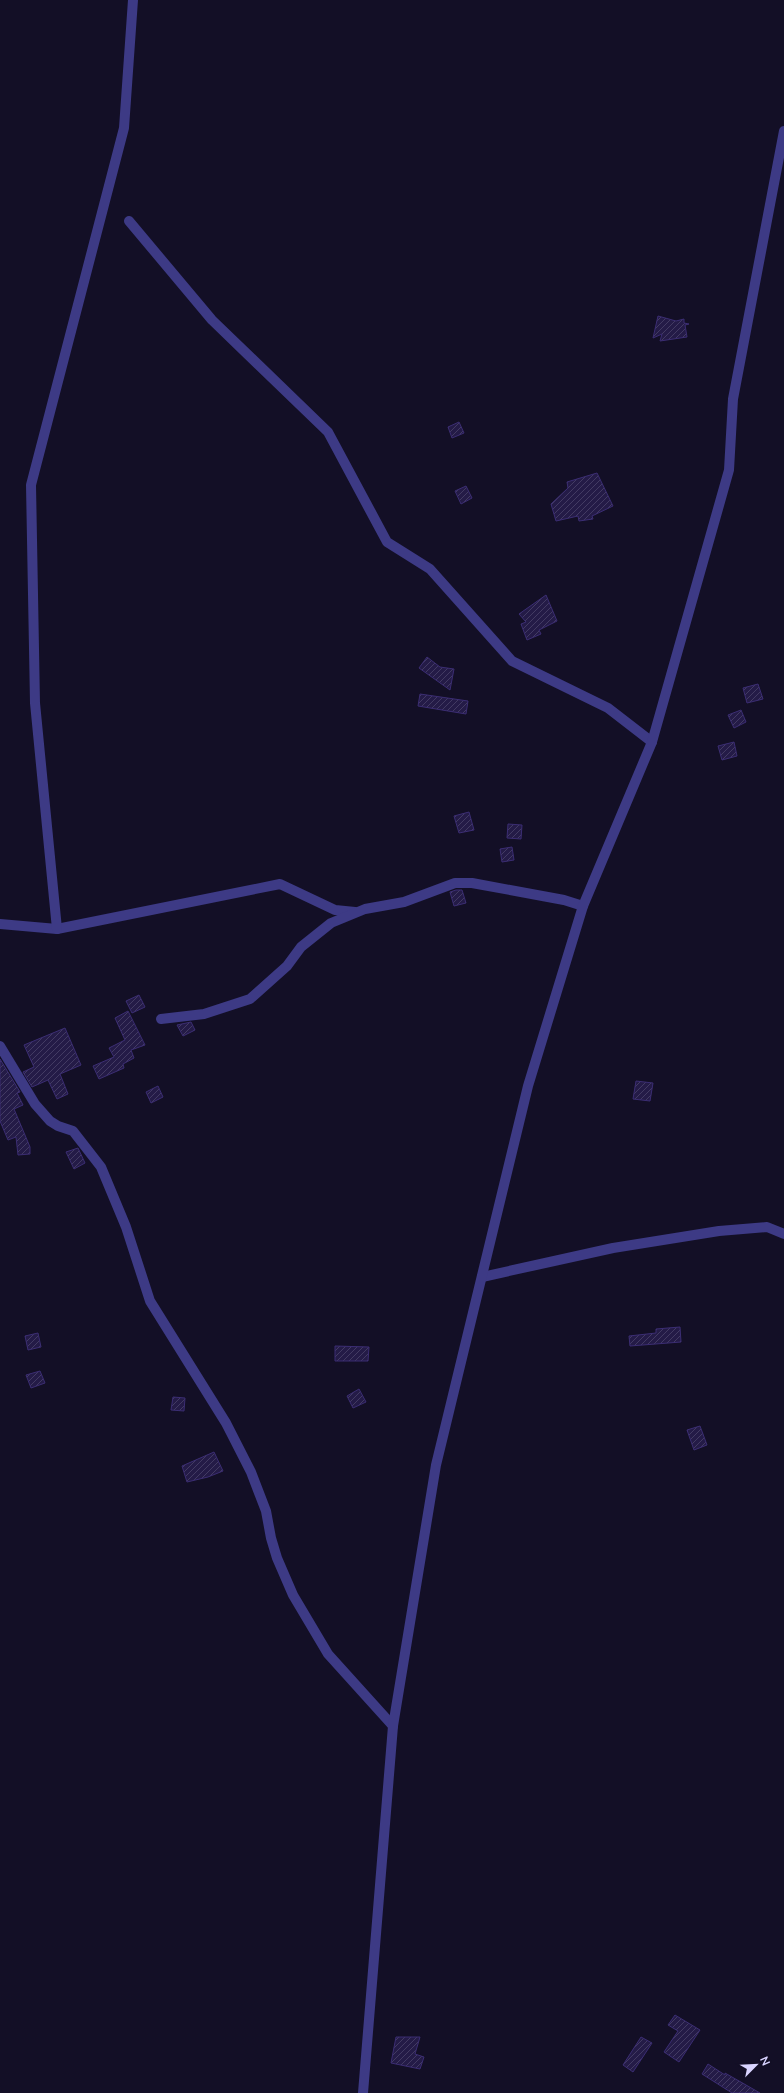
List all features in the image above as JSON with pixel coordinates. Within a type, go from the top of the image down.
[{"type":"street","points":[[57,929],[35,703],[31,485],[124,128],[133,0]]},
{"type":"street","points":[[363,2093],[393,1726],[436,1465],[528,1086],[583,906],[652,742],[729,470],[733,399],[784,131]]},
{"type":"street","points":[[129,221],[212,320],[328,432],[387,542],[430,569],[512,661],[608,708],[652,742]]},
{"type":"street","points":[[162,1019],[204,1014],[250,999],[287,966],[301,947],[332,923],[358,912],[404,902],[455,883],[466,883],[564,900],[583,906]]},
{"type":"street","points":[[0,924],[57,929],[280,884],[335,910],[358,912]]},
{"type":"street","points":[[0,1046],[35,1104],[50,1121],[58,1126],[73,1131],[101,1167],[126,1227],[150,1301],[226,1423],[252,1472],[266,1511],[271,1538],[277,1558],[293,1595],[328,1654],[393,1726]]},
{"type":"street","points":[[482,1277],[613,1248],[718,1231],[767,1227],[784,1234]]},
{"type":"building","points":[[658,316],[676,321],[684,319],[684,323],[689,324],[685,325],[687,337],[660,341],[662,334],[653,338]]},
{"type":"building","points":[[459,422],[464,433],[452,438],[448,427]]},
{"type":"building","points":[[597,473],[613,506],[592,516],[593,519],[579,521],[578,516],[556,521],[551,504],[568,488],[567,482]]},
{"type":"building","points":[[466,486],[472,498],[461,504],[455,491]]},
{"type":"building","points":[[546,595],[557,621],[539,630],[541,634],[527,640],[521,624],[526,622],[519,614]]},
{"type":"building","points":[[427,657],[440,667],[454,669],[450,690],[419,668]]},
{"type":"building","points":[[758,684],[763,699],[747,703],[743,688]]},
{"type":"building","points":[[420,694],[468,701],[466,714],[418,706]]},
{"type":"building","points":[[741,710],[746,722],[734,728],[728,715]]},
{"type":"building","points":[[734,742],[737,756],[722,760],[718,746]]},
{"type":"building","points":[[469,812],[474,830],[459,833],[454,816]]},
{"type":"building","points":[[508,824],[522,825],[521,839],[507,838]]},
{"type":"building","points":[[512,847],[514,860],[502,862],[500,849]]},
{"type":"building","points":[[462,890],[466,903],[454,906],[450,892]]},
{"type":"building","points":[[139,995],[145,1007],[132,1013],[126,1001]]},
{"type":"building","points":[[128,1011],[145,1045],[131,1050],[134,1058],[123,1064],[124,1068],[99,1079],[93,1066],[114,1057],[109,1048],[125,1040],[115,1018]]},
{"type":"building","points":[[191,1022],[195,1030],[183,1036],[177,1025]]},
{"type":"building","points":[[65,1028],[81,1065],[60,1074],[68,1094],[57,1099],[48,1080],[32,1087],[23,1072],[34,1067],[24,1045]]},
{"type":"building","points":[[0,1059],[20,1092],[17,1093],[23,1105],[14,1109],[30,1147],[30,1154],[18,1155],[16,1137],[8,1140],[0,1121]]},
{"type":"building","points":[[636,1081],[653,1083],[650,1101],[633,1099]]},
{"type":"building","points":[[158,1086],[163,1097],[151,1103],[146,1092]]},
{"type":"building","points":[[78,1148],[85,1163],[74,1169],[66,1152]]},
{"type":"building","points":[[680,1327],[681,1342],[630,1346],[629,1336],[656,1333],[656,1329]]},
{"type":"building","points":[[38,1333],[41,1347],[28,1350],[25,1336]]},
{"type":"building","points":[[335,1346],[369,1347],[368,1361],[335,1361]]},
{"type":"building","points":[[40,1371],[45,1383],[31,1388],[26,1375]]},
{"type":"building","points":[[359,1389],[366,1402],[353,1408],[347,1396]]},
{"type":"building","points":[[173,1397],[185,1398],[184,1411],[171,1410]]},
{"type":"building","points":[[700,1426],[707,1445],[694,1450],[687,1430]]},
{"type":"building","points":[[214,1452],[223,1471],[208,1477],[187,1482],[182,1466]]},
{"type":"building","points":[[675,2015],[700,2030],[679,2062],[664,2052],[678,2031],[668,2025]]},
{"type":"building","points":[[396,2037],[420,2037],[415,2054],[424,2057],[420,2069],[391,2063]]},
{"type":"building","points":[[641,2037],[652,2043],[633,2072],[623,2065]]},
{"type":"building","points":[[708,2064],[725,2075],[725,2073],[760,2093],[732,2093],[702,2074]]}]
